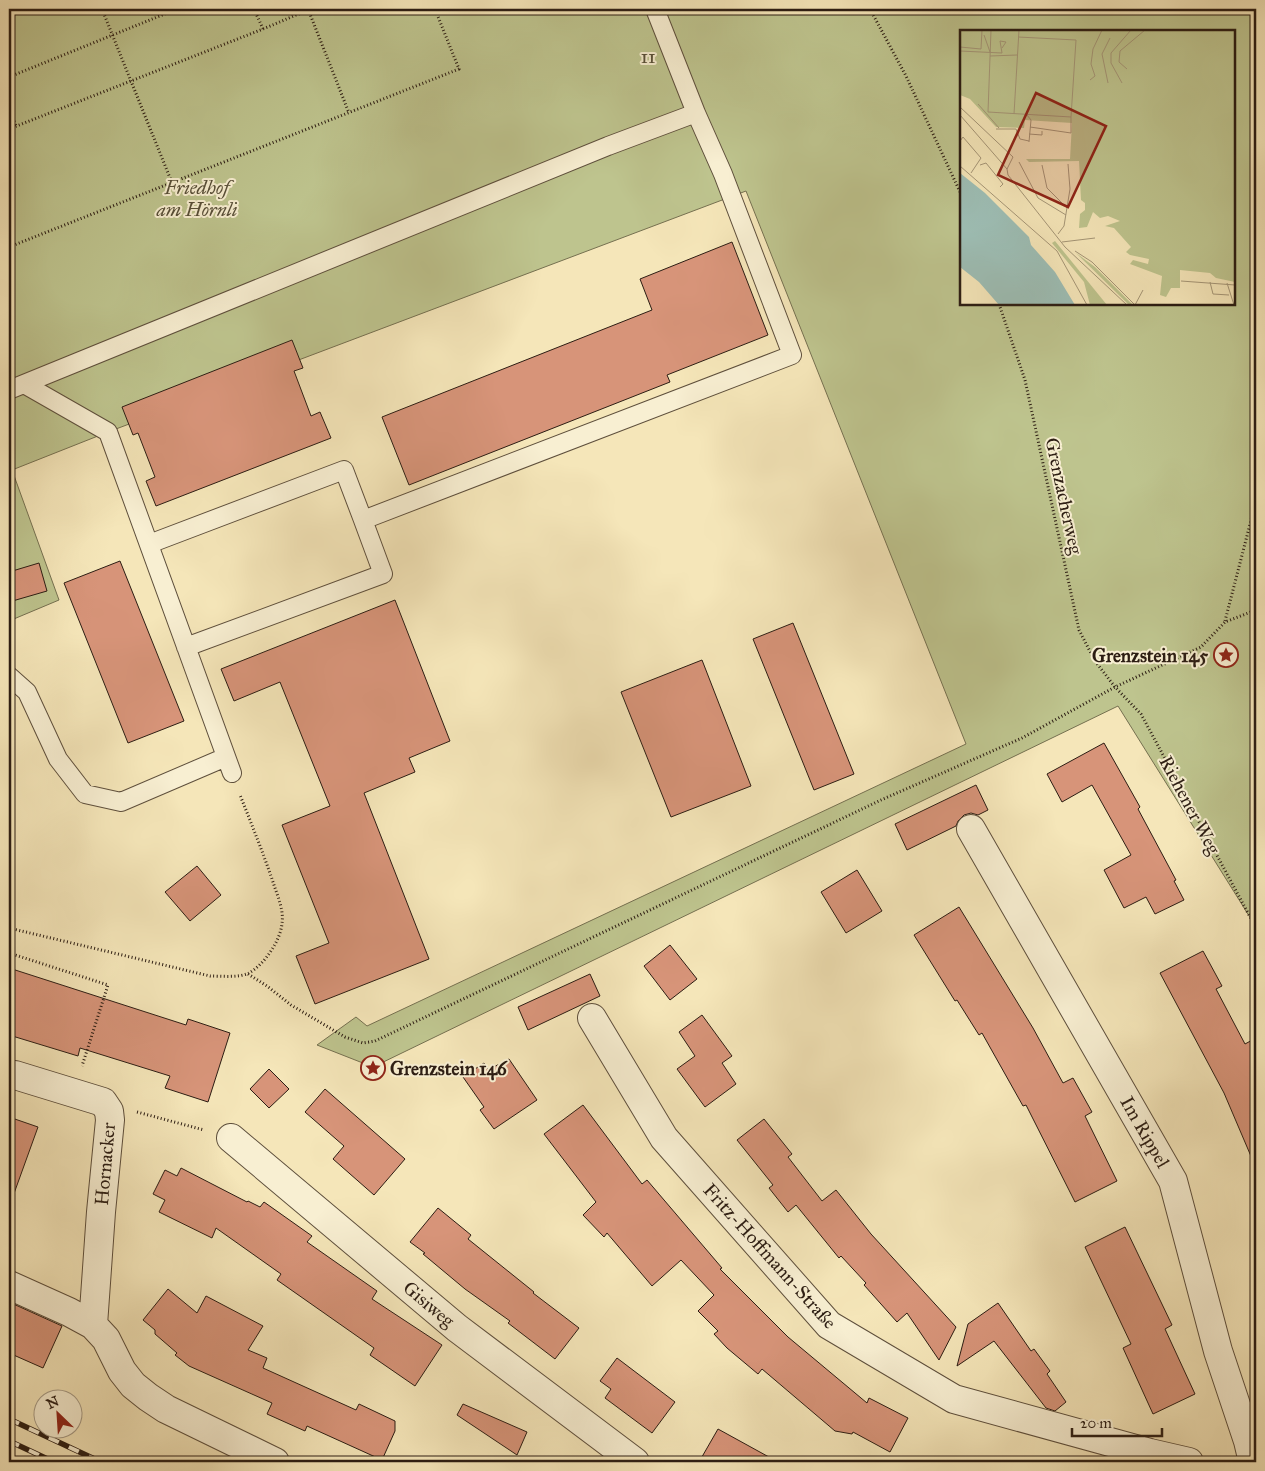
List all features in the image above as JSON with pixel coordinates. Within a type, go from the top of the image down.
[{"type":"street","name":"Im Rippel","points":[[971,829],[1173,1181],[1218,1350],[1252,1446]]},
{"type":"street","name":"Fritz-Hoffmann-Straße","points":[[592,1018],[664,1138],[829,1325],[954,1400],[1189,1462]]},
{"type":"street","name":"Hornacker","points":[[9,1075],[103,1102],[109,1111],[110,1120],[93,1325]]},
{"type":"street","name":"Gisiweg","points":[[231,1138],[457,1328],[635,1462]]},
{"type":"street","points":[[9,1285],[70,1312],[93,1325],[106,1339],[122,1371],[133,1385],[166,1409],[276,1462]]},
{"type":"lane","points":[[363,520],[792,355],[723,174],[696,113],[655,9]]},
{"type":"lane","points":[[16,387],[608,146],[696,113]]},
{"type":"lane","points":[[9,676],[27,692],[58,759],[85,794],[121,802],[229,765],[108,432],[16,387]]},
{"type":"lane","points":[[149,544],[344,470],[383,574],[186,647]]},
{"type":"path","points":[[102,9],[172,183]]},
{"type":"path","points":[[9,77],[177,9]]},
{"type":"path","points":[[254,9],[263,29]]},
{"type":"path","points":[[9,129],[263,29],[308,9],[349,113]]},
{"type":"path","points":[[9,248],[459,69],[435,9]]},
{"type":"path","points":[[870,9],[906,76],[960,192]]},
{"type":"path","points":[[9,108],[16,126]]},
{"type":"path","name":"Grenzacherweg","points":[[999,305],[1025,380],[1079,630],[1096,661],[1115,688]]},
{"type":"path","points":[[1225,622],[1256,501]]},
{"type":"path","points":[[248,974],[291,1005],[345,1037],[363,1043],[375,1041],[881,800],[1022,738],[1115,688],[1201,647],[1225,622],[1256,610]]},
{"type":"path","name":"Riehener Weg","points":[[1115,688],[1141,714],[1256,928]]},
{"type":"path","points":[[9,928],[210,976],[248,974],[270,952],[278,938],[282,923],[281,906],[229,765]]},
{"type":"path","points":[[9,953],[108,985],[74,1093]]},
{"type":"path","points":[[103,1102],[231,1138]]},
{"type":"green space","points":[[9,9],[1256,9],[1256,927],[1118,706],[373,1067],[317,1045],[356,1017],[367,1026],[966,744],[746,191],[12,470],[59,600],[9,621]]},
{"type":"building","points":[[732,242],[768,335],[667,375],[670,382],[409,485],[382,417],[652,310],[640,279]]},
{"type":"building","points":[[292,340],[303,368],[294,371],[311,416],[320,412],[331,438],[156,506],[146,481],[155,477],[138,433],[133,435],[122,407]]},
{"type":"building","points":[[120,561],[184,721],[128,743],[64,583]]},
{"type":"building","points":[[39,563],[47,591],[9,602],[9,572]]},
{"type":"building","points":[[395,600],[450,741],[409,758],[415,772],[364,793],[429,959],[315,1004],[296,956],[329,943],[282,825],[330,806],[280,682],[234,701],[221,669]]},
{"type":"building","points":[[793,623],[854,774],[814,790],[753,639]]},
{"type":"building","points":[[702,660],[751,786],[671,817],[621,692]]},
{"type":"building","points":[[1104,743],[1140,807],[1138,809],[1176,880],[1174,881],[1184,900],[1155,914],[1146,897],[1124,908],[1104,870],[1131,855],[1092,785],[1062,802],[1047,774]]},
{"type":"building","points":[[976,785],[988,810],[978,815],[971,813],[964,815],[956,826],[907,850],[895,824]]},
{"type":"building","points":[[197,866],[221,895],[190,921],[165,892]]},
{"type":"building","points":[[857,870],[882,911],[846,933],[821,892]]},
{"type":"building","points":[[959,907],[1033,1028],[1063,1083],[1073,1078],[1092,1112],[1085,1116],[1117,1181],[1075,1202],[1026,1105],[1023,1106],[982,1033],[979,1035],[957,1000],[955,1001],[914,935]]},
{"type":"building","points":[[670,945],[697,979],[670,1000],[644,966]]},
{"type":"building","points":[[1203,951],[1222,986],[1216,989],[1245,1044],[1256,1038],[1256,1168],[1224,1093],[1160,973]]},
{"type":"building","points":[[9,968],[186,1025],[188,1019],[230,1033],[208,1102],[165,1088],[170,1076],[80,1048],[78,1056],[9,1035]]},
{"type":"building","points":[[590,974],[600,996],[528,1030],[518,1007]]},
{"type":"building","points":[[702,1015],[732,1056],[722,1063],[736,1084],[705,1107],[677,1069],[695,1056],[679,1032]]},
{"type":"building","points":[[509,1059],[537,1100],[494,1129],[480,1110],[484,1107],[463,1077],[484,1063],[488,1070]]},
{"type":"building","points":[[269,1069],[289,1089],[269,1108],[250,1089]]},
{"type":"building","points":[[325,1089],[405,1159],[374,1195],[333,1159],[344,1146],[305,1112]]},
{"type":"building","points":[[583,1105],[642,1184],[647,1180],[722,1268],[720,1269],[788,1337],[867,1403],[869,1398],[908,1418],[890,1452],[853,1432],[852,1434],[835,1431],[762,1369],[758,1374],[727,1348],[714,1334],[718,1331],[698,1311],[714,1295],[681,1260],[652,1286],[607,1233],[604,1237],[583,1215],[596,1202],[544,1134]]},
{"type":"building","points":[[9,1117],[38,1127],[12,1199],[9,1198]]},
{"type":"building","points":[[764,1119],[792,1154],[788,1157],[822,1201],[836,1190],[871,1234],[956,1327],[939,1360],[907,1313],[897,1322],[864,1285],[866,1283],[841,1256],[839,1258],[796,1205],[788,1212],[769,1188],[773,1185],[737,1140]]},
{"type":"building","points":[[181,1168],[247,1202],[260,1207],[264,1202],[312,1236],[307,1242],[377,1291],[372,1299],[442,1345],[415,1386],[370,1355],[374,1348],[277,1280],[281,1274],[216,1228],[212,1238],[159,1212],[165,1200],[153,1194],[165,1170],[177,1176]]},
{"type":"building","points":[[438,1208],[471,1235],[468,1239],[579,1328],[555,1359],[508,1323],[510,1321],[465,1289],[410,1242]]},
{"type":"building","points":[[1125,1227],[1172,1325],[1165,1329],[1195,1394],[1153,1414],[1123,1348],[1131,1344],[1085,1247]]},
{"type":"building","points":[[168,1289],[197,1313],[206,1296],[263,1326],[248,1350],[267,1358],[263,1368],[356,1410],[359,1404],[395,1421],[395,1431],[382,1460],[307,1426],[305,1431],[267,1414],[272,1403],[189,1366],[175,1355],[177,1353],[155,1334],[155,1330],[143,1320]]},
{"type":"building","points":[[9,1302],[62,1326],[43,1368],[9,1353]]},
{"type":"building","points":[[998,1303],[1031,1351],[1034,1349],[1050,1371],[1047,1374],[1066,1402],[1055,1411],[1046,1408],[994,1341],[957,1366],[968,1324]]},
{"type":"building","points":[[617,1358],[675,1402],[652,1433],[605,1398],[611,1389],[600,1381]]},
{"type":"building","points":[[463,1404],[527,1432],[517,1455],[457,1415]]},
{"type":"building","points":[[718,1429],[778,1462],[699,1462]]},
{"type":"railway","points":[[9,1419],[101,1462]]},
{"type":"railway","points":[[9,1441],[54,1462]]},
{"type":"place","name":"Grenzstein 145","points":[[1226,655]]},
{"type":"place","name":"Grenzstein 146","points":[[373,1068]]},
{"type":"park label","name":"11","points":[[648,56]]},
{"type":"park label","name":"Friedhof am Hörnli","points":[[197,198]]}]
